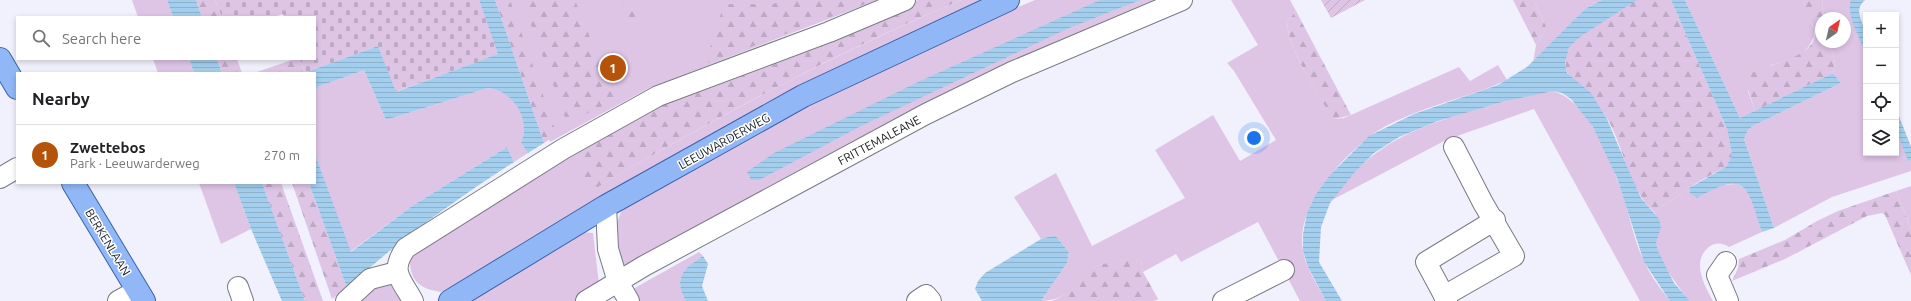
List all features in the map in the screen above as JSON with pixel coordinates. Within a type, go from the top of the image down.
[{"type":"main road","name":"LEEUWARDERWEG","points":[[450,301],[606,206],[803,96],[1008,0]]},
{"type":"main road","points":[[0,59],[16,86]]},
{"type":"main road","name":"BERKENLAAN","points":[[74,184],[141,296]]},
{"type":"street","points":[[413,301],[397,272],[397,264],[406,248],[563,149],[658,96],[829,32],[905,0]]},
{"type":"street","name":"FRITTEMALEANE","points":[[586,301],[644,266],[926,114],[1012,72],[1182,0]]},
{"type":"street","points":[[1454,147],[1495,220],[1514,256],[1446,299],[1426,262],[1495,220]]},
{"type":"street","points":[[0,178],[16,169]]},
{"type":"street","points":[[606,206],[608,249],[618,282],[629,301]]},
{"type":"street","points":[[1726,262],[1717,275],[1728,301]]},
{"type":"street","points":[[1223,301],[1284,270]]},
{"type":"street","points":[[346,301],[370,279],[397,272]]},
{"type":"street","points":[[917,301],[926,295],[931,301]]},
{"type":"street","points":[[118,301],[141,296]]},
{"type":"green space","points":[[132,0],[167,0],[173,16],[138,16]]},
{"type":"green space","points":[[196,0],[215,0],[222,16],[202,16]]},
{"type":"green space","points":[[215,0],[479,0],[499,54],[395,92],[378,46],[305,72],[300,60],[316,60],[316,16],[284,16],[283,14],[277,16],[222,16]]},
{"type":"green space","points":[[495,0],[510,0],[557,135],[544,143]]},
{"type":"green space","points":[[500,0],[878,0],[649,88],[550,142]]},
{"type":"green space","points":[[522,0],[575,0],[615,100],[567,123]]},
{"type":"green space","points":[[621,0],[642,0],[633,26]]},
{"type":"green space","points":[[807,0],[876,0],[705,64],[724,4],[768,4]]},
{"type":"green space","points":[[918,0],[961,0],[819,65],[681,139],[591,191],[572,147],[614,123],[865,25]]},
{"type":"green space","points":[[961,0],[985,0],[538,238],[441,292],[433,291],[421,286],[411,272],[410,257],[572,147],[592,190],[682,138],[820,65]]},
{"type":"green space","points":[[1035,0],[1165,0],[624,270],[617,254],[614,241],[614,234],[622,210],[817,100]]},
{"type":"green space","points":[[1231,0],[1290,0],[1296,11],[1287,22],[1292,44],[1304,69],[1335,119],[1344,118],[1459,67],[1470,81],[1498,65],[1507,80],[1415,113],[1385,127],[1374,133],[1357,147],[1332,173],[1321,187],[1312,203],[1302,235],[1303,251],[1307,264],[1326,301],[1300,301],[1258,222],[1181,262],[1176,254],[1143,272],[1141,260],[1099,265],[1088,272],[1065,294],[1058,298],[1041,301],[1067,263],[1069,252],[1055,235],[1041,239],[1014,197],[1056,173],[1092,246],[1185,198],[1155,150],[1213,115],[1240,161],[1276,140],[1234,71],[1227,63],[1258,45]]},
{"type":"green space","points":[[1321,0],[1365,0],[1331,18]]},
{"type":"green space","points":[[1513,0],[1533,0],[1547,28],[1536,45]]},
{"type":"green space","points":[[1533,0],[1602,0],[1585,9],[1533,63],[1536,45],[1547,28]]},
{"type":"green space","points":[[1636,0],[1671,0],[1727,129],[1732,156],[1726,167],[1698,182],[1654,212],[1638,192],[1608,120],[1599,108],[1572,80],[1568,74],[1566,64],[1568,50],[1573,42],[1600,22]]},
{"type":"green space","points":[[1685,0],[1804,0],[1807,14],[1814,29],[1814,37],[1802,54],[1791,60],[1771,65],[1748,91],[1755,111],[1740,118]]},
{"type":"green space","points":[[1804,0],[1822,0],[1823,12],[1815,12],[1815,48],[1831,48],[1835,63],[1833,73],[1755,111],[1747,86],[1751,73],[1792,58],[1802,53],[1810,46],[1814,39],[1814,29],[1806,13]]},
{"type":"green space","points":[[1822,0],[1865,0],[1859,8],[1863,25],[1863,156],[1899,156],[1899,117],[1911,147],[1911,171],[1832,197],[1774,228],[1744,139],[1748,130],[1753,126],[1841,83],[1833,73],[1835,63],[1831,48],[1851,48],[1851,12],[1823,12]]},
{"type":"green space","points":[[1296,11],[1351,115],[1335,119],[1330,114],[1297,56],[1292,44],[1287,22]]},
{"type":"green space","points":[[153,60],[189,60],[194,72],[158,72]]},
{"type":"green space","points":[[217,60],[237,60],[242,72],[222,72]]},
{"type":"green space","points":[[292,60],[300,60],[305,72],[257,72]]},
{"type":"green space","points":[[364,70],[386,120],[488,88],[497,90],[506,94],[513,100],[522,115],[524,134],[521,143],[528,153],[514,162],[507,147],[412,206],[350,252],[316,157],[316,88]]},
{"type":"green space","points":[[1553,91],[1567,98],[1579,108],[1590,122],[1599,138],[1620,188],[1636,241],[1647,268],[1670,301],[1640,301],[1534,109],[1446,140],[1332,200],[1364,163],[1399,138],[1418,129],[1461,114],[1519,98]]},
{"type":"green space","points":[[199,184],[234,184],[251,229],[221,244]]},
{"type":"green space","points":[[262,184],[281,184],[323,301],[305,301]]},
{"type":"green space","points":[[292,184],[309,184],[347,288],[332,299]]},
{"type":"green space","points":[[1737,184],[1743,187],[1751,198],[1762,232],[1729,247],[1714,244],[1709,247],[1701,259],[1700,266],[1703,281],[1713,301],[1690,301],[1680,289],[1659,256],[1656,242],[1661,227],[1654,212],[1689,188],[1690,193],[1721,185]]},
{"type":"green space","points":[[1911,186],[1911,229],[1896,191]]},
{"type":"green space","points":[[1896,191],[1911,229],[1911,275],[1885,215],[1882,213],[1867,216],[1785,259],[1732,281],[1738,268],[1739,259],[1785,240],[1817,221],[1838,211]]},
{"type":"green space","points":[[583,232],[593,233],[599,284],[594,290],[575,301],[467,301]]},
{"type":"green space","points":[[699,252],[703,256],[685,269],[680,280],[682,293],[686,301],[639,301],[633,289]]},
{"type":"green space","points":[[1141,260],[1143,272],[1158,299],[1154,301],[1052,301],[1064,295],[1084,273],[1096,266],[1111,262]]},
{"type":"green space","points":[[379,283],[392,285],[395,287],[402,296],[403,301],[359,301]]},
{"type":"water","points":[[167,0],[196,0],[202,16],[173,16]]},
{"type":"water","points":[[479,0],[495,0],[544,143],[528,153],[521,143],[524,124],[522,115],[512,100],[497,90],[488,88],[386,120],[364,70],[316,88],[316,72],[307,72],[378,46],[396,92],[498,54]]},
{"type":"water","points":[[1100,0],[1140,0],[1069,28],[861,126],[759,180],[751,180],[747,172],[774,153],[920,81]]},
{"type":"water","points":[[1602,0],[1637,0],[1581,36],[1569,47],[1565,63],[1567,73],[1591,93],[1607,119],[1641,198],[1659,219],[1661,227],[1656,243],[1658,251],[1674,283],[1690,301],[1670,301],[1644,262],[1617,178],[1593,127],[1571,99],[1562,93],[1553,91],[1506,101],[1438,121],[1399,137],[1374,153],[1355,172],[1330,203],[1321,227],[1319,262],[1342,301],[1326,301],[1308,267],[1303,251],[1303,234],[1307,213],[1316,194],[1330,175],[1369,136],[1414,114],[1498,85],[1527,67],[1585,9]]},
{"type":"water","points":[[1671,0],[1685,0],[1740,118],[1833,73],[1841,83],[1753,126],[1748,130],[1744,139],[1774,228],[1762,232],[1753,204],[1748,194],[1743,187],[1736,184],[1727,184],[1697,198],[1690,193],[1689,188],[1726,167],[1732,155],[1727,129]]},
{"type":"water","points":[[1851,0],[1865,0],[1861,4],[1859,12],[1863,26],[1863,47],[1854,27],[1850,6]]},
{"type":"water","points":[[189,60],[217,60],[222,72],[194,72]]},
{"type":"water","points":[[1899,117],[1911,147],[1911,160],[1908,161],[1899,137]]},
{"type":"water","points":[[507,147],[514,162],[428,221],[387,253],[347,288],[309,184],[316,184],[316,157],[351,252],[412,206]]},
{"type":"water","points":[[234,184],[262,184],[305,301],[282,301],[251,229]]},
{"type":"water","points":[[1055,235],[1069,252],[1067,263],[1041,301],[982,301],[975,289],[978,281],[985,273],[1041,239]]},
{"type":"water","points":[[703,256],[708,264],[702,286],[708,301],[686,301],[680,286],[682,274],[685,269]]},
{"type":"place","name":"Zwettebos","points":[[613,68]]}]
